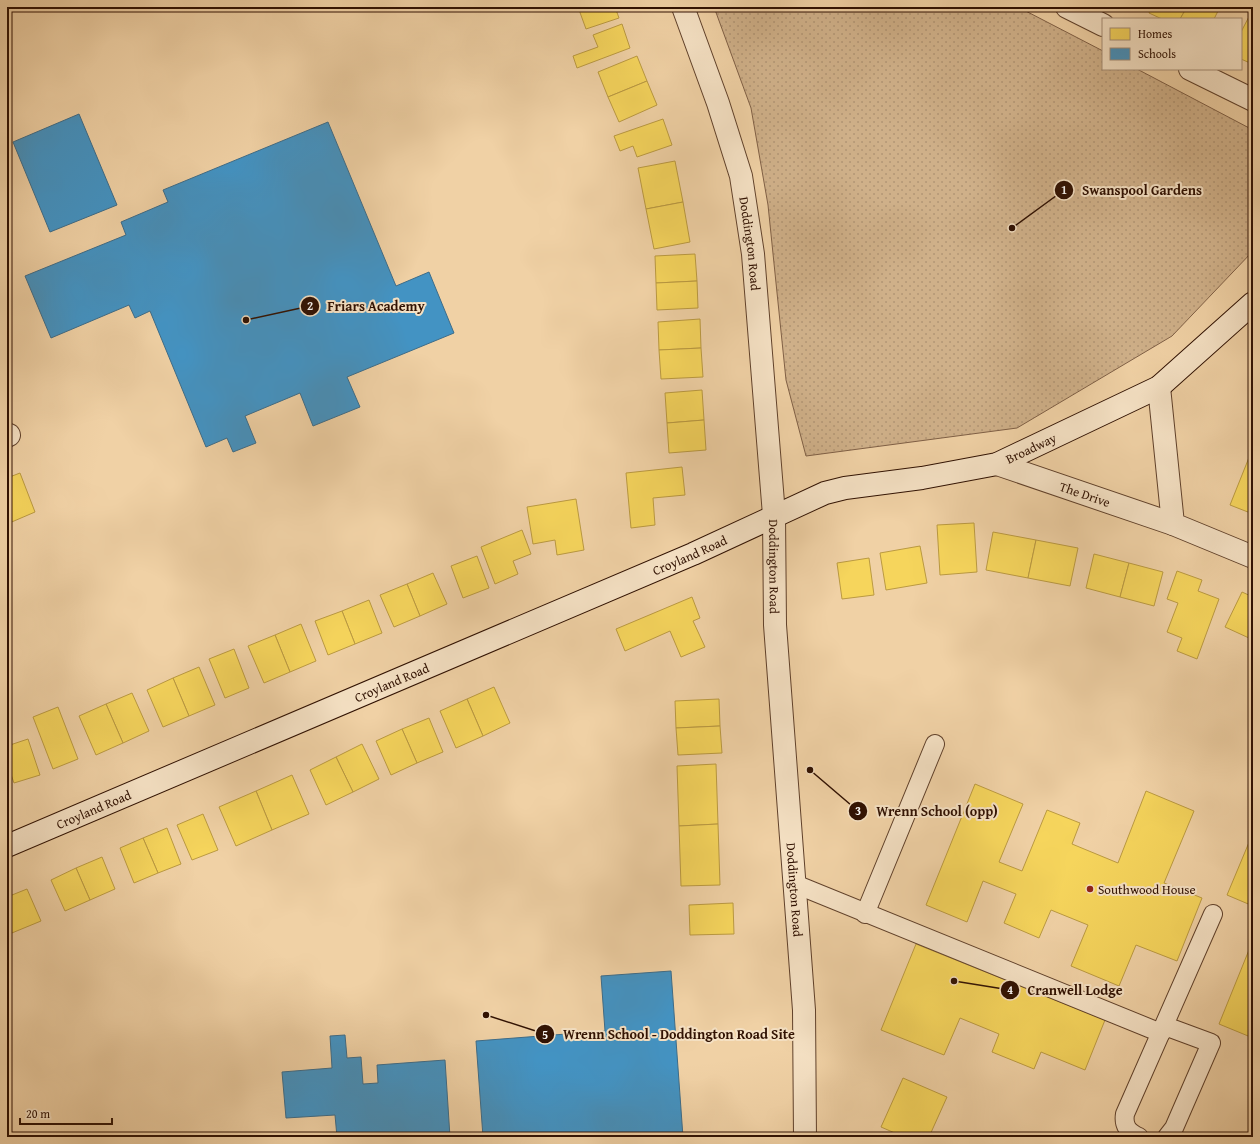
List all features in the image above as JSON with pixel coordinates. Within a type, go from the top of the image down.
[{"type":"street","name":"Doddington Road","points":[[683,7],[718,103],[741,176],[753,254],[774,515],[774,610],[804,1010],[806,1137]]},
{"type":"street","points":[[1067,7],[1102,24]]},
{"type":"street","points":[[1192,70],[1253,100]]},
{"type":"street","name":"Broadway","points":[[774,515],[825,493],[845,488],[922,478],[996,464],[1159,387],[1253,303]]},
{"type":"street","points":[[1159,387],[1174,524]]},
{"type":"street","name":"The Drive","points":[[996,464],[1174,524],[1253,557]]},
{"type":"street","name":"Croyland Road","points":[[7,846],[672,563],[774,515]]},
{"type":"lane","points":[[865,914],[935,744]]},
{"type":"lane","points":[[795,884],[865,914],[1163,1030],[1211,1043],[1174,1128],[1167,1137]]},
{"type":"lane","points":[[1139,1137],[1132,1134],[1126,1126],[1125,1114],[1213,914]]},
{"type":"shaded area","points":[[714,7],[1018,7],[1102,50],[1102,70],[1139,70],[1253,130],[1253,251],[1172,336],[1017,428],[806,456],[786,380],[768,205],[751,108]]},
{"type":"building: Homes","points":[[578,7],[615,7],[619,18],[586,29]]},
{"type":"building: Homes","points":[[1151,7],[1187,7],[1181,18],[1160,18],[1149,13]]},
{"type":"building: Homes","points":[[1187,7],[1220,7],[1214,18],[1181,18]]},
{"type":"building: Homes","points":[[1253,9],[1253,57],[1250,63],[1242,59],[1242,30]]},
{"type":"building: Homes","points":[[622,24],[630,48],[577,68],[573,56],[598,47],[593,35]]},
{"type":"building: Homes","points":[[637,56],[647,81],[608,97],[598,72]]},
{"type":"building: Homes","points":[[647,81],[657,105],[619,122],[608,97]]},
{"type":"building: Homes","points":[[663,119],[672,145],[637,157],[633,146],[620,151],[614,136]]},
{"type":"building: Homes","points":[[675,161],[683,202],[646,209],[638,168]]},
{"type":"building: Homes","points":[[683,202],[690,242],[654,249],[646,209]]},
{"type":"building: Homes","points":[[695,254],[697,281],[656,283],[655,256]]},
{"type":"building: Homes","points":[[697,281],[698,308],[657,310],[656,283]]},
{"type":"building: Homes","points":[[700,319],[701,348],[659,350],[658,322]]},
{"type":"building: Homes","points":[[701,348],[703,377],[661,379],[659,350]]},
{"type":"building: Homes","points":[[702,390],[704,420],[667,423],[665,393]]},
{"type":"building: Homes","points":[[704,420],[706,450],[669,453],[667,423]]},
{"type":"building: Homes","points":[[1253,450],[1253,514],[1230,505]]},
{"type":"building: Homes","points":[[682,467],[685,495],[653,498],[655,525],[631,528],[626,473]]},
{"type":"building: Homes","points":[[20,473],[35,512],[7,524],[7,478]]},
{"type":"building: Homes","points":[[576,499],[584,550],[557,555],[555,540],[533,544],[527,507]]},
{"type":"building: Homes","points":[[974,523],[977,572],[940,575],[937,525]]},
{"type":"building: Homes","points":[[522,530],[531,554],[513,561],[518,574],[495,584],[481,547]]},
{"type":"building: Homes","points":[[993,532],[1036,540],[1028,578],[986,570]]},
{"type":"building: Homes","points":[[1036,540],[1078,548],[1070,586],[1028,578]]},
{"type":"building: Homes","points":[[920,546],[927,583],[886,590],[880,553]]},
{"type":"building: Homes","points":[[1094,554],[1129,563],[1120,597],[1086,588]]},
{"type":"building: Homes","points":[[477,556],[489,588],[463,598],[451,566]]},
{"type":"building: Homes","points":[[869,558],[874,595],[842,599],[837,563]]},
{"type":"building: Homes","points":[[1129,563],[1163,572],[1154,606],[1120,597]]},
{"type":"building: Homes","points":[[1177,571],[1202,580],[1198,591],[1219,599],[1197,659],[1177,651],[1182,638],[1167,632],[1178,603],[1167,599]]},
{"type":"building: Homes","points":[[433,573],[447,604],[420,616],[407,584]]},
{"type":"building: Homes","points":[[407,584],[420,616],[394,627],[380,595]]},
{"type":"building: Homes","points":[[1242,592],[1253,597],[1253,630],[1249,638],[1225,627]]},
{"type":"building: Homes","points":[[692,597],[700,618],[693,621],[705,647],[681,657],[670,631],[625,651],[616,629]]},
{"type":"building: Homes","points":[[369,600],[382,633],[355,644],[342,611]]},
{"type":"building: Homes","points":[[342,611],[355,644],[328,655],[315,621]]},
{"type":"building: Homes","points":[[301,624],[316,661],[290,672],[275,635]]},
{"type":"building: Homes","points":[[275,635],[290,672],[264,683],[248,646]]},
{"type":"building: Homes","points":[[234,649],[249,688],[225,698],[209,659]]},
{"type":"building: Homes","points":[[199,667],[215,705],[189,716],[173,678]]},
{"type":"building: Homes","points":[[173,678],[189,716],[163,727],[147,690]]},
{"type":"building: Homes","points":[[494,687],[510,723],[483,736],[467,699]]},
{"type":"building: Homes","points":[[132,693],[149,731],[123,743],[106,704]]},
{"type":"building: Homes","points":[[467,699],[483,736],[456,748],[440,711]]},
{"type":"building: Homes","points":[[719,699],[720,726],[676,728],[675,701]]},
{"type":"building: Homes","points":[[106,704],[123,743],[96,755],[79,716]]},
{"type":"building: Homes","points":[[58,707],[78,759],[53,769],[33,717]]},
{"type":"building: Homes","points":[[429,718],[443,752],[417,763],[402,729]]},
{"type":"building: Homes","points":[[720,726],[722,753],[678,755],[676,728]]},
{"type":"building: Homes","points":[[402,729],[417,763],[391,775],[376,741]]},
{"type":"building: Homes","points":[[28,739],[40,775],[14,783],[7,763],[7,746]]},
{"type":"building: Homes","points":[[362,744],[379,779],[353,792],[336,757]]},
{"type":"building: Homes","points":[[336,757],[353,792],[326,805],[310,770]]},
{"type":"building: Homes","points":[[716,764],[718,824],[679,826],[677,766]]},
{"type":"building: Homes","points":[[292,775],[309,814],[272,830],[256,791]]},
{"type":"building: Homes","name":"Southwood House","points":[[975,784],[1023,804],[999,862],[1022,871],[1047,810],[1080,823],[1072,844],[1118,863],[1146,791],[1194,811],[1164,883],[1202,898],[1177,961],[1136,945],[1119,986],[1071,966],[1088,925],[1051,910],[1039,938],[1004,923],[1016,894],[983,881],[967,922],[926,905]]},
{"type":"building: Homes","points":[[256,791],[272,830],[236,846],[219,807]]},
{"type":"building: Homes","points":[[203,814],[218,850],[192,860],[177,825]]},
{"type":"building: Homes","points":[[718,824],[720,885],[681,886],[679,826]]},
{"type":"building: Homes","points":[[167,828],[181,864],[158,873],[143,838]]},
{"type":"building: Homes","points":[[143,838],[158,873],[134,883],[120,848]]},
{"type":"building: Homes","points":[[1250,840],[1253,842],[1253,906],[1227,895]]},
{"type":"building: Homes","points":[[102,857],[115,889],[90,900],[76,868]]},
{"type":"building: Homes","points":[[76,868],[90,900],[65,911],[51,880]]},
{"type":"building: Homes","points":[[27,889],[41,921],[7,935],[7,897]]},
{"type":"building: Homes","points":[[733,903],[734,934],[690,935],[689,905]]},
{"type":"building: Homes","points":[[916,944],[1105,1020],[1085,1070],[1041,1052],[1034,1069],[992,1052],[999,1034],[960,1018],[944,1055],[881,1030]]},
{"type":"building: Homes","points":[[1251,945],[1253,946],[1253,1038],[1219,1024]]},
{"type":"building: Homes","points":[[903,1078],[947,1097],[929,1137],[904,1137],[881,1127]]},
{"type":"building: Schools","points":[[79,114],[117,205],[50,232],[13,142]]},
{"type":"building: Schools","points":[[328,122],[396,286],[429,272],[454,333],[347,377],[360,407],[313,426],[300,393],[245,416],[256,443],[233,452],[227,438],[206,447],[150,311],[135,318],[129,305],[51,338],[25,276],[126,235],[121,222],[168,202],[163,190]]},
{"type":"building: Schools","points":[[671,971],[683,1137],[483,1137],[476,1041],[605,1031],[601,976]]},
{"type":"building: Schools","points":[[345,1035],[347,1058],[361,1057],[363,1084],[378,1083],[377,1065],[445,1060],[450,1137],[337,1137],[335,1115],[286,1118],[282,1072],[332,1068],[330,1036]]},
{"type":"place","name":"Swanspool Gardens","points":[[1012,228]]},
{"type":"place","name":"Friars Academy","points":[[246,320]]},
{"type":"place","name":"Wrenn School (opp)","points":[[810,770]]},
{"type":"place","name":"Southwood House","points":[[1090,889]]},
{"type":"place","name":"Cranwell Lodge","points":[[954,981]]},
{"type":"place","name":"Wrenn School - Doddington Road Site","points":[[486,1015]]}]
